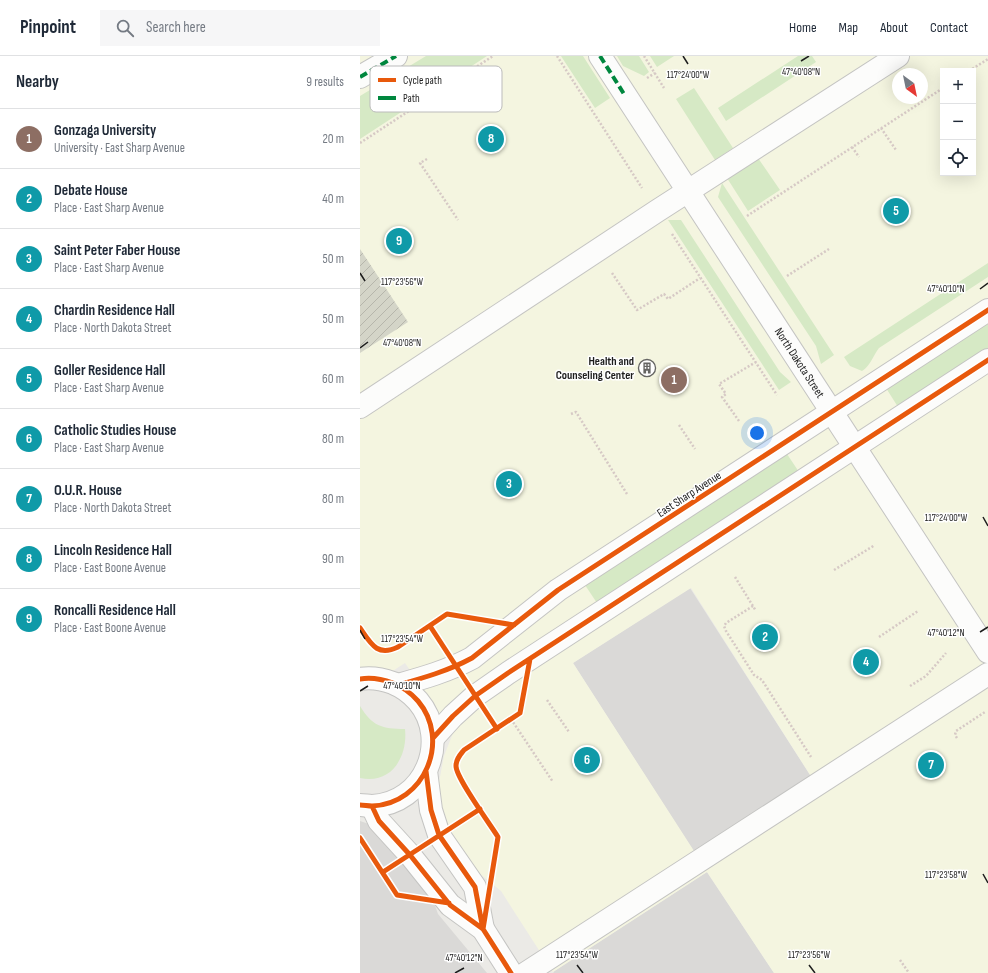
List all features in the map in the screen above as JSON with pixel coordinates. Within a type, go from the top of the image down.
[{"type":"street","points":[[379,66],[396,56]]},
{"type":"street","name":"North Dakota Street","points":[[600,56],[687,192],[988,652]]},
{"type":"street","points":[[360,407],[687,192],[898,56]]},
{"type":"street","points":[[360,77],[370,71]]},
{"type":"street","name":"East Sharp Avenue","points":[[398,685],[457,667],[472,658],[558,590],[988,310]]},
{"type":"street","points":[[433,738],[453,716],[475,696],[508,673],[988,360]]},
{"type":"street","points":[[526,973],[988,674]]},
{"type":"street","points":[[362,676],[382,679],[398,685],[412,694],[423,707],[430,722],[433,738],[432,755],[426,771],[417,785],[404,795],[389,803],[366,805]]},
{"type":"street","points":[[426,771],[431,810],[439,835],[475,887],[483,930]]},
{"type":"street","points":[[366,805],[410,855],[450,905],[483,930],[511,973]]},
{"type":"path","points":[[478,66],[493,56]]},
{"type":"path","points":[[644,56],[664,88]]},
{"type":"path","points":[[974,68],[988,59]]},
{"type":"path","points":[[747,216],[940,90]]},
{"type":"path","points":[[360,143],[408,112]]},
{"type":"path","points":[[881,128],[896,150]]},
{"type":"path","points":[[852,147],[859,157]]},
{"type":"path","points":[[427,159],[420,163],[458,220]]},
{"type":"path","points":[[787,276],[829,249]]},
{"type":"path","points":[[597,251],[637,310],[664,294],[668,299],[700,278]]},
{"type":"path","points":[[738,420],[722,396],[726,394],[719,384],[756,362]]},
{"type":"path","points":[[571,414],[576,412],[627,494]]},
{"type":"path","points":[[679,425],[695,449]]},
{"type":"path","points":[[834,570],[875,545]]},
{"type":"path","points":[[735,577],[756,610]]},
{"type":"path","points":[[753,606],[726,623],[724,626],[726,631],[754,675],[762,680],[826,779]]},
{"type":"path","points":[[879,637],[918,611]]},
{"type":"path","points":[[910,686],[926,676],[946,654]]},
{"type":"path","points":[[547,700],[569,732]]},
{"type":"path","points":[[957,738],[955,735],[956,731],[985,712]]},
{"type":"path","points":[[511,719],[553,782]]},
{"type":"path","points":[[900,960],[909,973]]},
{"type":"shaded area","points":[[360,56],[988,56],[988,973],[774,973],[707,872],[553,972],[501,891],[480,874],[454,839],[442,810],[439,782],[444,756],[453,733],[405,663],[360,692]],"holes":[[[691,588],[812,778],[696,854],[573,663]]]},
{"type":"shaded area","points":[[360,249],[408,322],[360,353]]},
{"type":"shaded area","points":[[690,588],[812,778],[696,855],[573,663]]},
{"type":"shaded area","points":[[360,821],[369,824],[432,897],[438,914],[487,973],[360,973]]},
{"type":"shaded area","points":[[707,872],[774,973],[553,972]]},
{"type":"green space","points":[[426,56],[487,56],[472,66],[410,66]]},
{"type":"green space","points":[[561,56],[583,56],[610,98],[595,108]]},
{"type":"green space","points":[[617,56],[639,56],[649,72],[644,76],[623,66]]},
{"type":"green space","points":[[650,56],[674,56],[657,67]]},
{"type":"green space","points":[[798,56],[812,56],[816,62],[726,121],[718,108]]},
{"type":"green space","points":[[694,88],[733,148],[715,160],[676,99]]},
{"type":"green space","points":[[370,90],[370,112],[401,112],[360,139],[360,96]]},
{"type":"green space","points":[[758,158],[780,190],[748,211],[727,178]]},
{"type":"green space","points":[[722,183],[834,355],[821,364],[816,346],[718,197]]},
{"type":"green space","points":[[668,220],[681,220],[780,372],[791,382],[779,390]]},
{"type":"green space","points":[[988,263],[988,277],[879,348],[865,369],[862,371],[850,366],[844,357]]},
{"type":"green space","points":[[988,322],[988,348],[898,407],[886,388]]},
{"type":"green space","points":[[787,454],[799,472],[597,603],[585,585]]},
{"type":"green space","points":[[360,706],[364,713],[378,725],[390,728],[405,729],[404,749],[400,759],[389,773],[381,777],[371,779],[360,778]]},
{"type":"marked path","points":[[379,66],[396,56]]},
{"type":"marked path","points":[[600,56],[624,94]]},
{"type":"marked path","points":[[360,77],[370,71]]},
{"type":"cycle path","points":[[398,685],[426,677],[472,658],[558,590],[988,310]]},
{"type":"cycle path","points":[[433,738],[453,716],[475,696],[508,673],[988,360]]},
{"type":"cycle path","points":[[360,628],[371,644],[375,647],[380,650],[391,650],[398,647],[447,614],[514,625]]},
{"type":"cycle path","points":[[430,626],[497,729]]},
{"type":"cycle path","points":[[483,929],[498,837],[461,780],[457,772],[456,764],[458,757],[464,750],[520,713],[530,659]]},
{"type":"cycle path","points":[[360,679],[372,678],[385,680],[407,690],[418,701],[428,717],[432,734],[432,751],[427,767],[419,782],[406,794],[391,803],[372,806],[360,805]]},
{"type":"cycle path","points":[[426,771],[431,810],[439,835],[475,887],[482,924]]},
{"type":"cycle path","points":[[372,806],[379,821],[410,855],[450,905],[483,929],[511,973]]},
{"type":"cycle path","points":[[383,872],[480,809]]},
{"type":"cycle path","points":[[360,838],[397,895],[449,903]]},
{"type":"place","name":"Lincoln Residence Hall","points":[[491,139]]},
{"type":"place","name":"Goller Residence Hall","points":[[896,211]]},
{"type":"place","name":"Roncalli Residence Hall","points":[[399,241]]},
{"type":"place","name":"Health and Counseling Center","points":[[647,368]]},
{"type":"place","name":"Gonzaga University","points":[[674,380]]},
{"type":"place","name":"Saint Peter Faber House","points":[[509,484]]},
{"type":"place","name":"Debate House","points":[[765,637]]},
{"type":"place","name":"Chardin Residence Hall","points":[[866,662]]},
{"type":"place","name":"Catholic Studies House","points":[[587,760]]},
{"type":"place","name":"O.U.R. House","points":[[931,765]]}]
